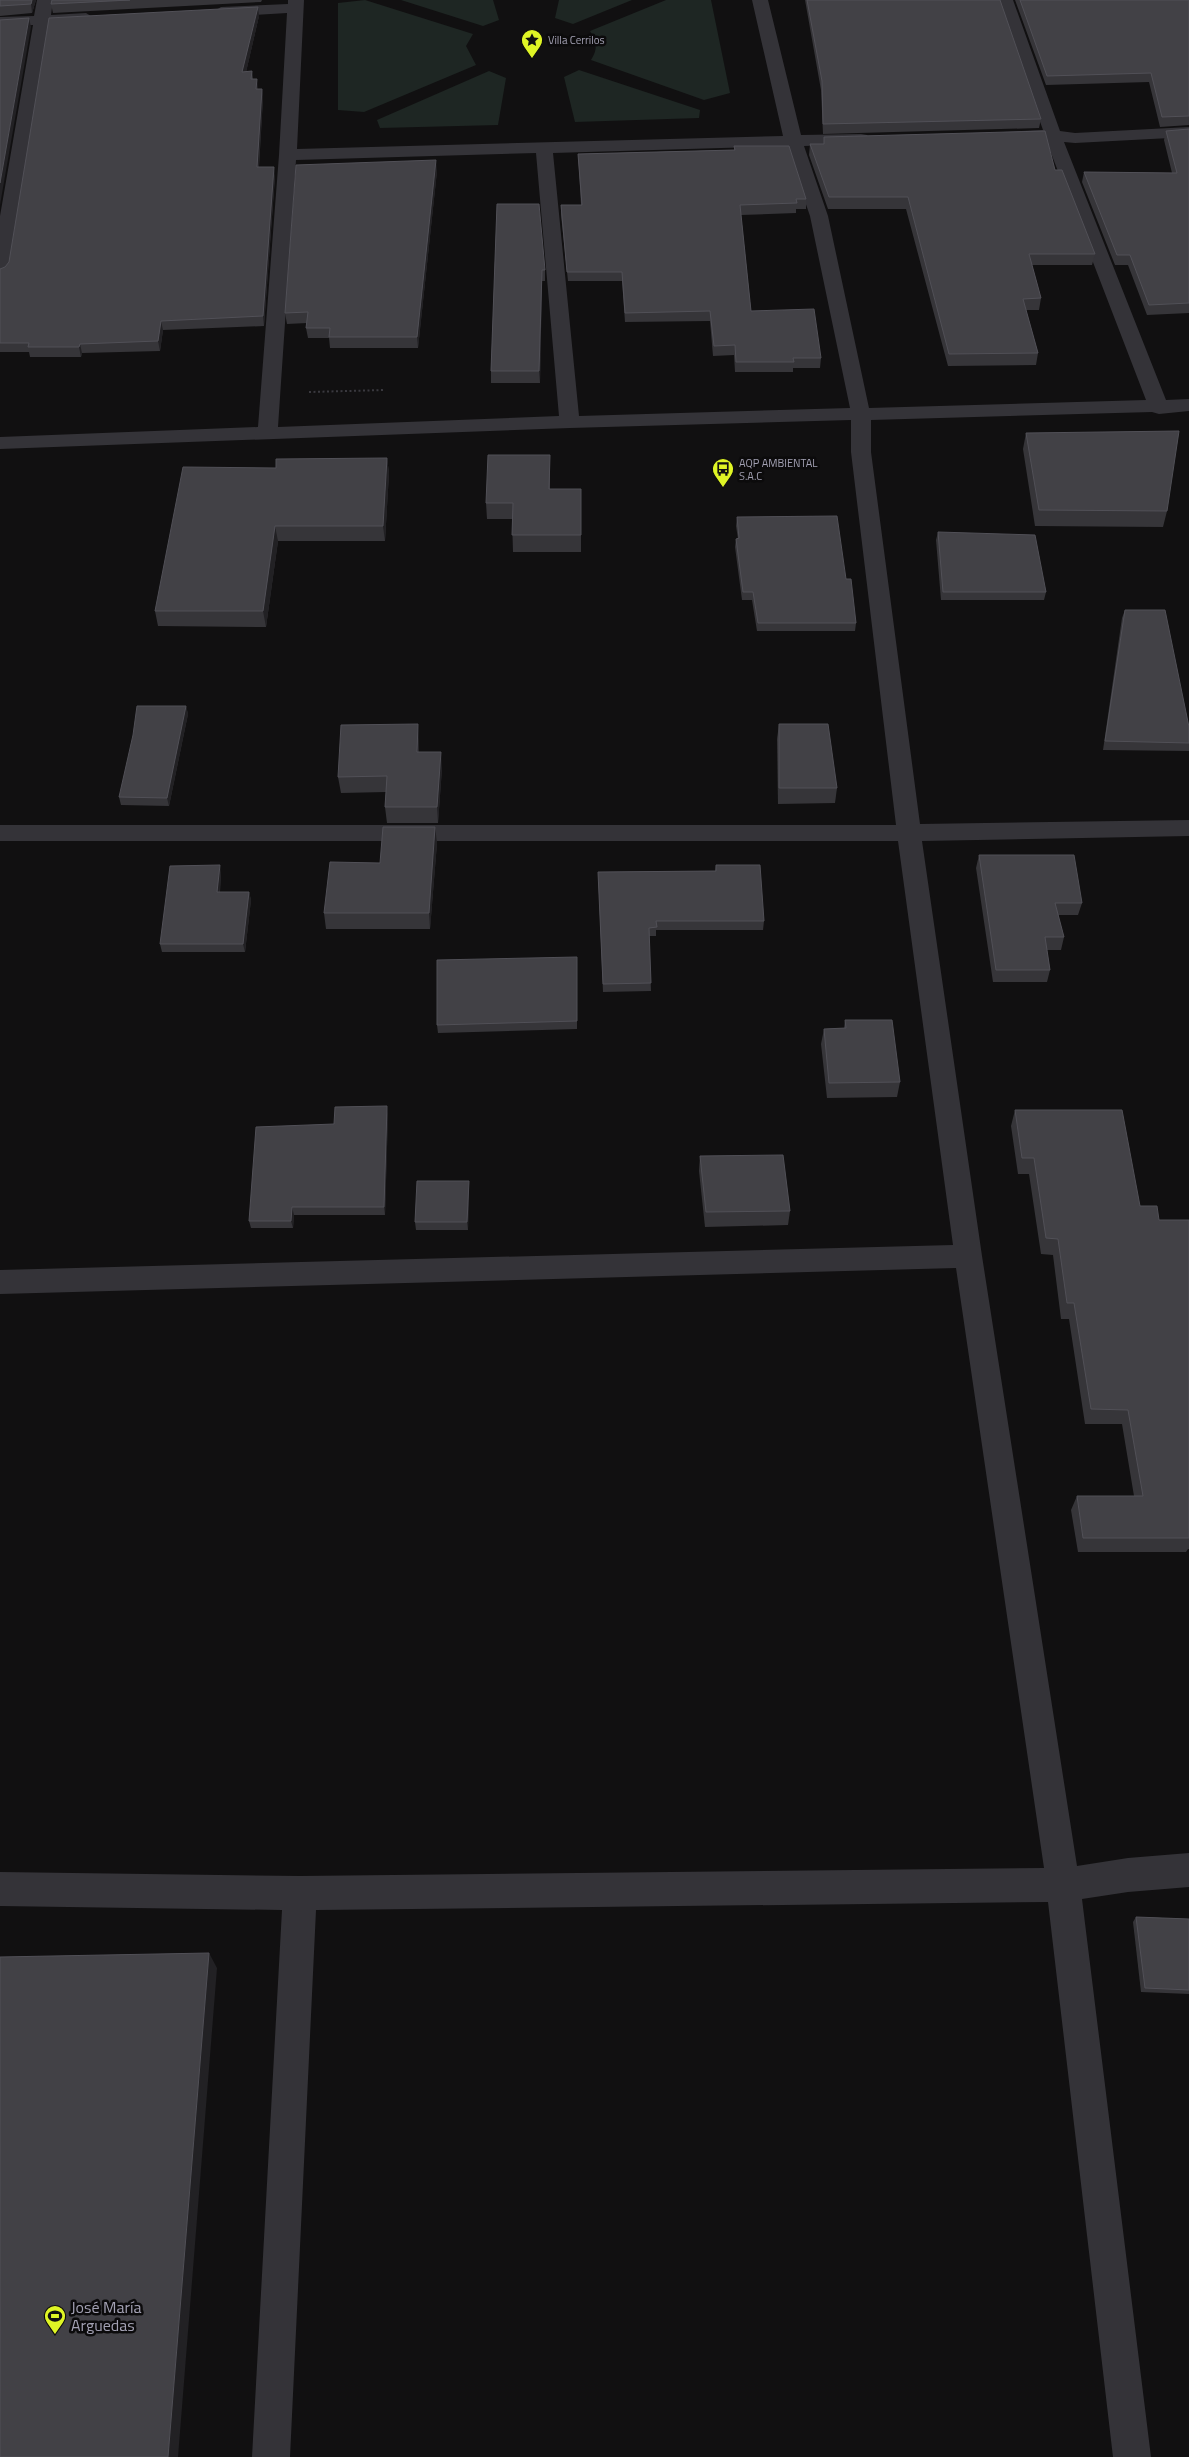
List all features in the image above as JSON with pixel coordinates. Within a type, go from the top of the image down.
[{"type":"street","points":[[0,271],[45,0]]},
{"type":"street","points":[[760,0],[793,140],[819,216],[861,415],[861,452],[909,834],[968,1256],[1063,1885],[1132,2457]]},
{"type":"street","points":[[1005,0],[1053,135],[1159,408]]},
{"type":"street","points":[[208,12],[296,4],[288,155],[268,433]]},
{"type":"street","points":[[0,22],[100,18]]},
{"type":"street","points":[[995,136],[1053,135],[1075,138],[1189,132]]},
{"type":"street","points":[[288,155],[880,139]]},
{"type":"street","points":[[544,149],[570,422]]},
{"type":"street","points":[[0,443],[570,422],[1159,408],[1189,405]]},
{"type":"street","points":[[0,833],[909,834],[1189,828]]},
{"type":"street","points":[[0,1282],[968,1256]]},
{"type":"street","points":[[0,1889],[300,1893],[1063,1885],[1128,1875],[1189,1870]]},
{"type":"street","points":[[271,2457],[300,1893]]},
{"type":"shaded area","points":[[365,0],[473,34],[466,46],[476,65],[364,112],[338,110],[338,3]]},
{"type":"shaded area","points":[[401,0],[493,0],[499,20],[483,26]]},
{"type":"shaded area","points":[[559,0],[632,0],[573,24],[555,18]]},
{"type":"shaded area","points":[[666,0],[711,0],[730,93],[704,100],[591,60],[596,46],[590,31]]},
{"type":"shaded area","points":[[579,70],[700,110],[699,118],[575,122],[564,77]]},
{"type":"shaded area","points":[[489,71],[506,78],[498,125],[380,128],[377,120]]},
{"type":"building","points":[[0,0],[32,0],[31,4],[0,6]]},
{"type":"building","points":[[52,0],[130,0],[51,4]]},
{"type":"building","points":[[807,0],[1000,0],[1041,119],[823,124],[822,81]]},
{"type":"building","points":[[1020,0],[1189,0],[1189,116],[1162,117],[1151,73],[1047,76]]},
{"type":"building","points":[[258,7],[242,72],[252,71],[251,79],[257,79],[256,89],[262,89],[257,167],[274,167],[263,316],[161,321],[158,341],[80,344],[79,347],[28,347],[29,343],[0,343],[0,269],[9,262],[49,18]]},
{"type":"building","points":[[29,18],[0,183],[0,20]]},
{"type":"building","points":[[1189,129],[1189,303],[1149,305],[1130,255],[1117,255],[1084,172],[1177,173],[1166,131]]},
{"type":"building","points":[[1045,131],[1055,170],[1062,170],[1095,254],[1029,254],[1041,298],[1023,299],[1038,353],[949,354],[908,197],[829,197],[810,144],[824,144],[824,137]]},
{"type":"building","points":[[734,146],[789,146],[806,199],[796,199],[797,203],[740,205],[751,311],[814,309],[821,358],[793,358],[794,362],[736,362],[735,345],[714,346],[710,311],[625,313],[622,272],[567,272],[561,205],[582,205],[578,154],[735,150]]},
{"type":"building","points":[[436,160],[417,337],[329,337],[330,328],[306,328],[308,312],[285,313],[296,165]]},
{"type":"building","points":[[497,204],[539,204],[545,270],[542,270],[539,371],[491,371]]},
{"type":"building","points":[[1179,431],[1167,511],[1039,510],[1026,433]]},
{"type":"building","points":[[488,455],[550,455],[549,489],[581,489],[581,535],[512,535],[513,503],[486,503]]},
{"type":"building","points":[[387,458],[383,526],[275,526],[263,611],[155,611],[183,467],[276,468],[276,459]]},
{"type":"building","points":[[837,516],[846,579],[851,579],[856,623],[758,623],[753,592],[743,592],[736,539],[739,538],[737,517]]},
{"type":"building","points":[[938,532],[1035,535],[1046,592],[943,592]]},
{"type":"building","points":[[1125,610],[1165,610],[1189,727],[1189,743],[1105,741]]},
{"type":"building","points":[[137,706],[186,706],[167,798],[119,797],[133,735]]},
{"type":"building","points":[[418,724],[417,752],[441,752],[437,807],[385,807],[387,776],[338,777],[341,725]]},
{"type":"building","points":[[779,724],[828,724],[837,788],[779,788]]},
{"type":"building","points":[[383,827],[435,827],[429,913],[324,913],[330,862],[380,863]]},
{"type":"building","points":[[979,855],[1074,855],[1082,903],[1055,903],[1064,937],[1045,937],[1050,970],[996,970]]},
{"type":"building","points":[[220,865],[217,892],[249,892],[243,944],[160,944],[170,866]]},
{"type":"building","points":[[716,865],[760,865],[764,921],[656,921],[657,927],[649,928],[651,983],[603,984],[598,872],[716,871]]},
{"type":"building","points":[[577,957],[577,1021],[437,1025],[437,960]]},
{"type":"building","points":[[845,1020],[892,1020],[900,1082],[829,1083],[824,1029],[846,1028]]},
{"type":"building","points":[[387,1106],[384,1207],[292,1207],[291,1221],[249,1221],[256,1127],[334,1124],[335,1107]]},
{"type":"building","points":[[1015,1110],[1122,1110],[1140,1206],[1157,1206],[1159,1220],[1189,1220],[1189,1538],[1083,1538],[1077,1496],[1143,1496],[1128,1410],[1091,1409],[1074,1303],[1067,1303],[1058,1239],[1046,1238],[1034,1158],[1022,1158]]},
{"type":"building","points":[[783,1155],[790,1211],[706,1212],[700,1156]]},
{"type":"building","points":[[417,1181],[469,1181],[467,1222],[415,1222]]},
{"type":"building","points":[[1136,1917],[1189,1919],[1189,1990],[1145,1988]]},
{"type":"building","points":[[209,1953],[168,2457],[0,2457],[0,1957]]},
{"type":"place","name":"Villa Cerrilos","points":[[532,59]]},
{"type":"place","name":"AQP AMBIENTAL S.A.C","points":[[723,488]]},
{"type":"place","name":"José María Arguedas","points":[[55,2335]]}]
